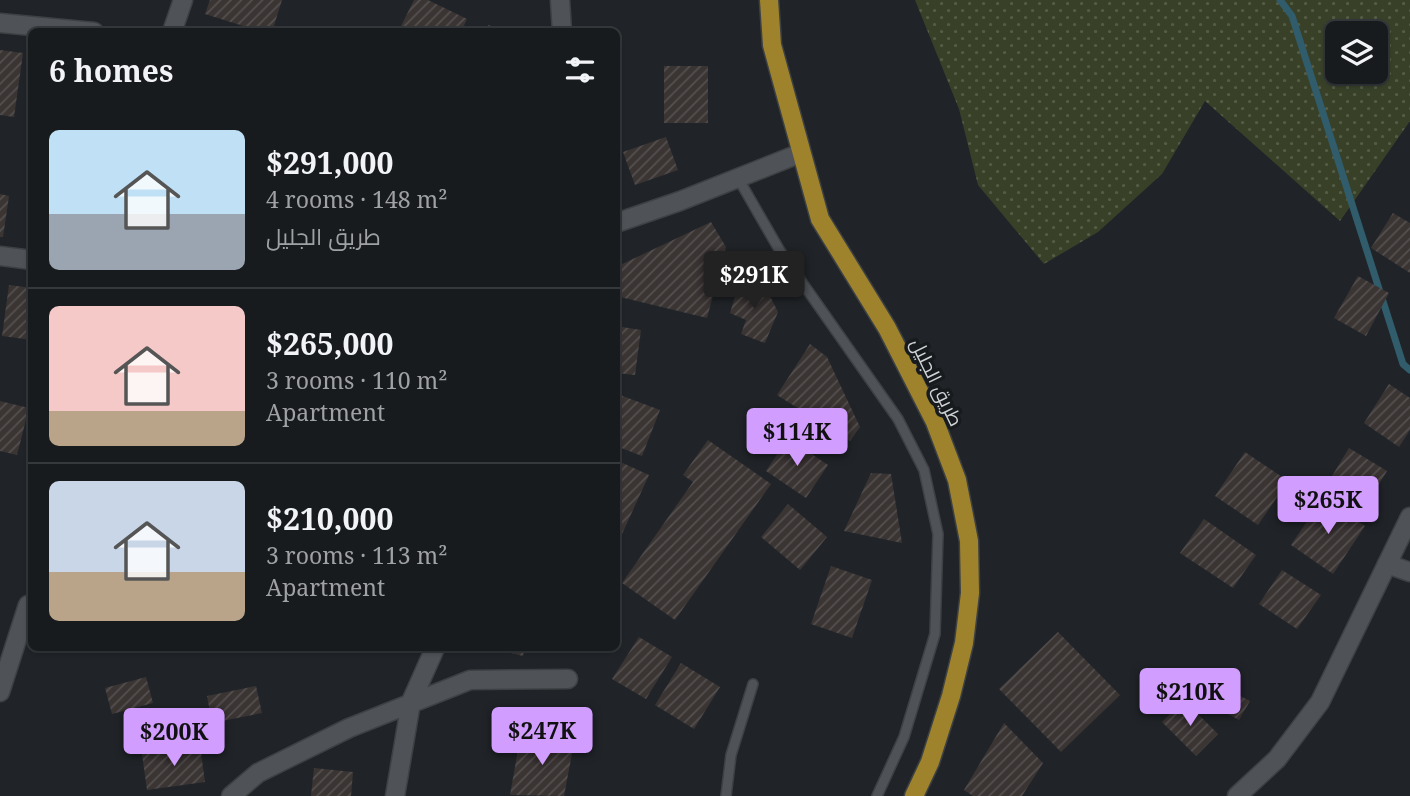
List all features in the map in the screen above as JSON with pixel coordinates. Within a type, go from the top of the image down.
[{"type":"main road","name":"طريق الجليل","points":[[769,0],[772,44],[820,219],[887,328],[935,422],[957,480],[969,541],[970,593],[964,643],[930,762],[914,796]]},
{"type":"street","points":[[173,28],[183,0]]},
{"type":"street","points":[[560,0],[562,28]]},
{"type":"street","points":[[0,23],[52,28]]},
{"type":"street","points":[[620,222],[801,153]]},
{"type":"street","points":[[0,256],[28,260]]},
{"type":"street","points":[[1237,796],[1277,759],[1320,702],[1410,517]]},
{"type":"street","points":[[1387,564],[1410,572]]},
{"type":"street","points":[[0,692],[28,605]]},
{"type":"street","points":[[395,796],[411,702],[434,651]]},
{"type":"street","points":[[231,796],[258,773],[349,728],[470,680],[568,679]]},
{"type":"lane","points":[[738,178],[780,251],[898,419],[924,470],[938,534],[935,635],[904,737],[877,796]]},
{"type":"lane","points":[[726,796],[731,755],[753,684]]},
{"type":"green space","points":[[915,0],[1410,0],[1410,121],[1340,221],[1205,101],[1162,174],[1098,232],[1044,264],[978,185],[959,109]]},
{"type":"building","points":[[210,0],[282,0],[273,28],[249,28],[205,14]]},
{"type":"building","points":[[414,0],[428,0],[467,19],[463,28],[400,28]]},
{"type":"building","points":[[0,50],[23,53],[14,117],[0,115]]},
{"type":"building","points":[[664,66],[708,66],[708,123],[664,123]]},
{"type":"building","points":[[666,137],[678,170],[635,185],[623,152]]},
{"type":"building","points":[[0,194],[9,196],[3,237],[0,237]]},
{"type":"building","points":[[1393,213],[1410,223],[1410,273],[1371,248]]},
{"type":"building","points":[[711,222],[726,247],[707,318],[620,297],[620,265]]},
{"type":"building","points":[[1358,276],[1389,293],[1366,336],[1334,318]]},
{"type":"building","points":[[740,280],[769,294],[778,312],[765,343],[741,334],[746,320],[730,313]]},
{"type":"building","points":[[9,285],[28,287],[28,339],[2,336]]},
{"type":"building","points":[[620,327],[641,330],[635,375],[620,373]]},
{"type":"building","points":[[810,344],[827,357],[860,427],[850,441],[777,395]]},
{"type":"building","points":[[1389,384],[1410,398],[1410,430],[1399,447],[1364,423]]},
{"type":"building","points":[[620,395],[660,410],[642,456],[620,448]]},
{"type":"building","points":[[0,401],[28,408],[17,455],[0,451]]},
{"type":"building","points":[[788,438],[828,465],[806,498],[766,471]]},
{"type":"building","points":[[708,440],[771,484],[675,620],[622,583],[693,482],[683,475]]},
{"type":"building","points":[[1349,448],[1387,471],[1361,514],[1323,491]]},
{"type":"building","points":[[1245,452],[1288,481],[1258,525],[1215,496]]},
{"type":"building","points":[[620,462],[649,475],[620,538]]},
{"type":"building","points":[[871,473],[891,474],[902,543],[844,531]]},
{"type":"building","points":[[1323,498],[1365,526],[1333,574],[1291,545]]},
{"type":"building","points":[[788,504],[827,537],[800,570],[761,537]]},
{"type":"building","points":[[1204,519],[1256,555],[1233,588],[1180,553]]},
{"type":"building","points":[[831,566],[872,580],[852,638],[811,624]]},
{"type":"building","points":[[1282,570],[1321,595],[1297,629],[1259,604]]},
{"type":"building","points":[[1058,632],[1120,695],[1061,752],[999,689]]},
{"type":"building","points":[[639,637],[672,657],[646,699],[612,679]]},
{"type":"building","points":[[503,651],[524,651],[523,656]]},
{"type":"building","points":[[681,663],[720,687],[694,729],[655,705]]},
{"type":"building","points":[[146,677],[153,703],[112,714],[105,688]]},
{"type":"building","points":[[1207,678],[1250,701],[1239,720],[1197,697]]},
{"type":"building","points":[[256,686],[262,713],[212,723],[207,696]]},
{"type":"building","points":[[1184,700],[1218,734],[1196,756],[1162,722]]},
{"type":"building","points":[[1004,723],[1043,763],[1022,796],[973,796],[964,790]]},
{"type":"building","points":[[521,733],[574,743],[564,796],[510,795]]},
{"type":"building","points":[[200,746],[205,782],[147,790],[142,754]]},
{"type":"building","points":[[314,768],[353,772],[351,796],[311,796]]},
{"type":"waterway","points":[[1280,0],[1292,16],[1403,364],[1410,370]]}]
